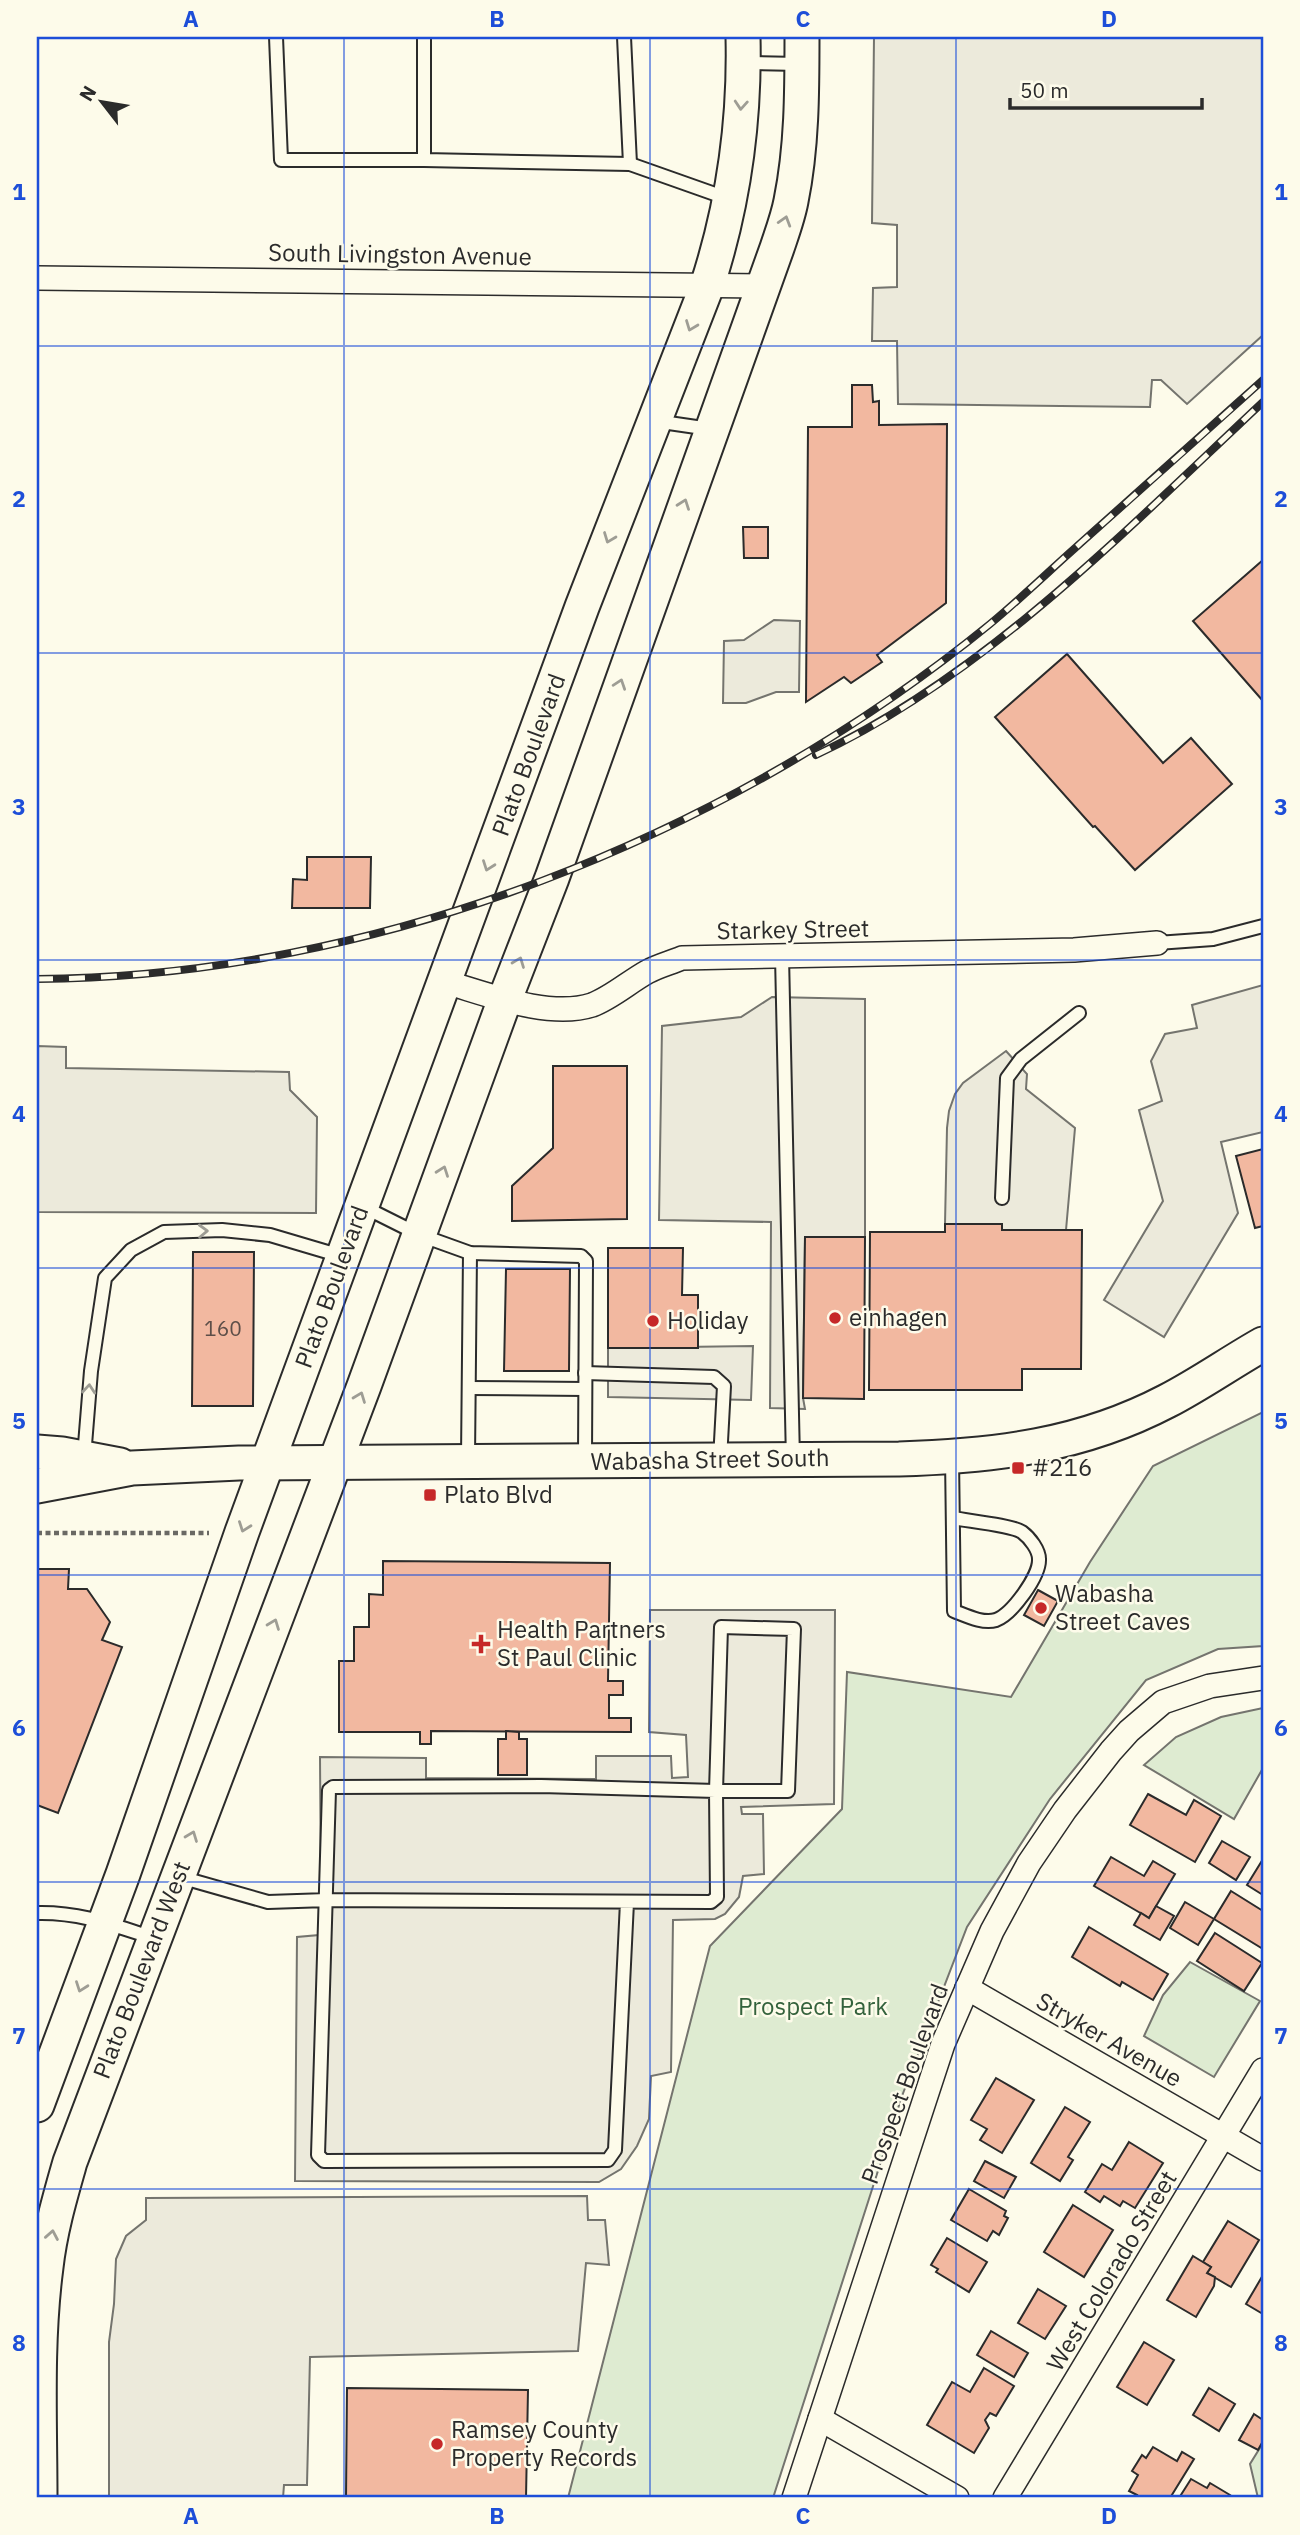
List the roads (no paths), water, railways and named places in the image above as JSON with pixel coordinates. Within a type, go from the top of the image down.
[{"type":"main road","name":"Plato Boulevard","points":[[267,1462],[582,607],[707,286],[720,247],[730,199],[736,156],[743,50]]},
{"type":"main road","points":[[336,1461],[552,878],[778,248],[791,202],[801,117],[802,51]]},
{"type":"main road","name":"Wabasha Street South","points":[[37,1486],[132,1468],[267,1462],[584,1462],[952,1457],[1035,1447],[1082,1436],[1165,1402],[1263,1344]]},
{"type":"main road","name":"Wabasha Street South","points":[[37,1452],[84,1457],[132,1468]]},
{"type":"main road","name":"Plato Boulevard West","points":[[40,2498],[39,2324],[51,2238],[70,2162],[176,1876],[336,1461]]},
{"type":"main road","name":"Plato Boulevard West","points":[[37,2105],[105,1923],[267,1462]]},
{"type":"street","name":"South Livingston Avenue","points":[[37,278],[763,286]]},
{"type":"street","name":"Starkey Street","points":[[445,982],[505,999],[558,1009],[578,1008],[594,1004],[648,972],[682,958],[1074,950],[1157,943]]},
{"type":"street","name":"Prospect Boulevard","points":[[794,2498],[943,2044],[992,1931],[1029,1863],[1065,1810],[1106,1758],[1129,1731],[1163,1702],[1210,1686],[1263,1678]]},
{"type":"street","name":"Stryker Avenue","points":[[967,1988],[1263,2159]]},
{"type":"street","name":"West Colorado Street","points":[[1005,2498],[1263,2070]]},
{"type":"street","points":[[820,2419],[957,2498]]},
{"type":"lane","points":[[275,37],[281,160],[630,164],[730,199]]},
{"type":"lane","points":[[424,37],[425,160]]},
{"type":"lane","points":[[624,37],[630,164]]},
{"type":"lane","points":[[743,50],[802,51]]},
{"type":"lane","points":[[655,421],[711,430]]},
{"type":"lane","points":[[1157,943],[1213,939],[1263,926]]},
{"type":"lane","points":[[782,956],[793,1460]]},
{"type":"lane","points":[[1002,1198],[1007,1078],[1021,1059],[1079,1013]]},
{"type":"lane","points":[[362,1206],[420,1235],[470,1253],[581,1256],[586,1261],[584,1462]]},
{"type":"lane","points":[[84,1457],[91,1371],[105,1278],[131,1250],[164,1232],[222,1230],[270,1235],[343,1256]]},
{"type":"lane","points":[[468,1461],[470,1253]]},
{"type":"lane","points":[[585,1373],[714,1377],[724,1386],[720,1460]]},
{"type":"lane","points":[[469,1388],[585,1389]]},
{"type":"lane","points":[[952,1457],[954,1611],[970,1618],[996,1620],[1017,1604],[1035,1573],[1039,1559],[1033,1544],[1021,1531],[953,1518]]},
{"type":"lane","points":[[176,1876],[268,1902],[327,1900],[711,1902],[717,1897],[716,1791],[721,1627],[794,1629],[788,1791],[716,1791],[541,1786],[333,1787],[329,1790],[327,1900],[318,2154],[324,2161],[608,2160],[615,2150],[627,1902]]},
{"type":"lane","points":[[37,1913],[65,1913],[153,1938]]},
{"type":"railway","points":[[37,979],[164,972],[292,953],[418,922],[542,881],[663,829],[779,769],[888,700],[990,624],[1263,380]]},
{"type":"railway","points":[[816,755],[878,722],[938,684],[996,642],[1107,548],[1263,402]]},
{"type":"place","name":"einhagen","points":[[835,1318]]},
{"type":"place","name":"Holiday","points":[[653,1321]]},
{"type":"place","name":"#216","points":[[1018,1468]]},
{"type":"place","name":"Plato Blvd","points":[[430,1495]]},
{"type":"place","name":"Wabasha Street Caves","points":[[1041,1608]]},
{"type":"place","name":"Health Partners St Paul Clinic","points":[[481,1644]]},
{"type":"place","name":"Ramsey County Property Records","points":[[437,2444]]},
{"type":"park label","name":"Prospect Park","points":[[813,2007]]}]
